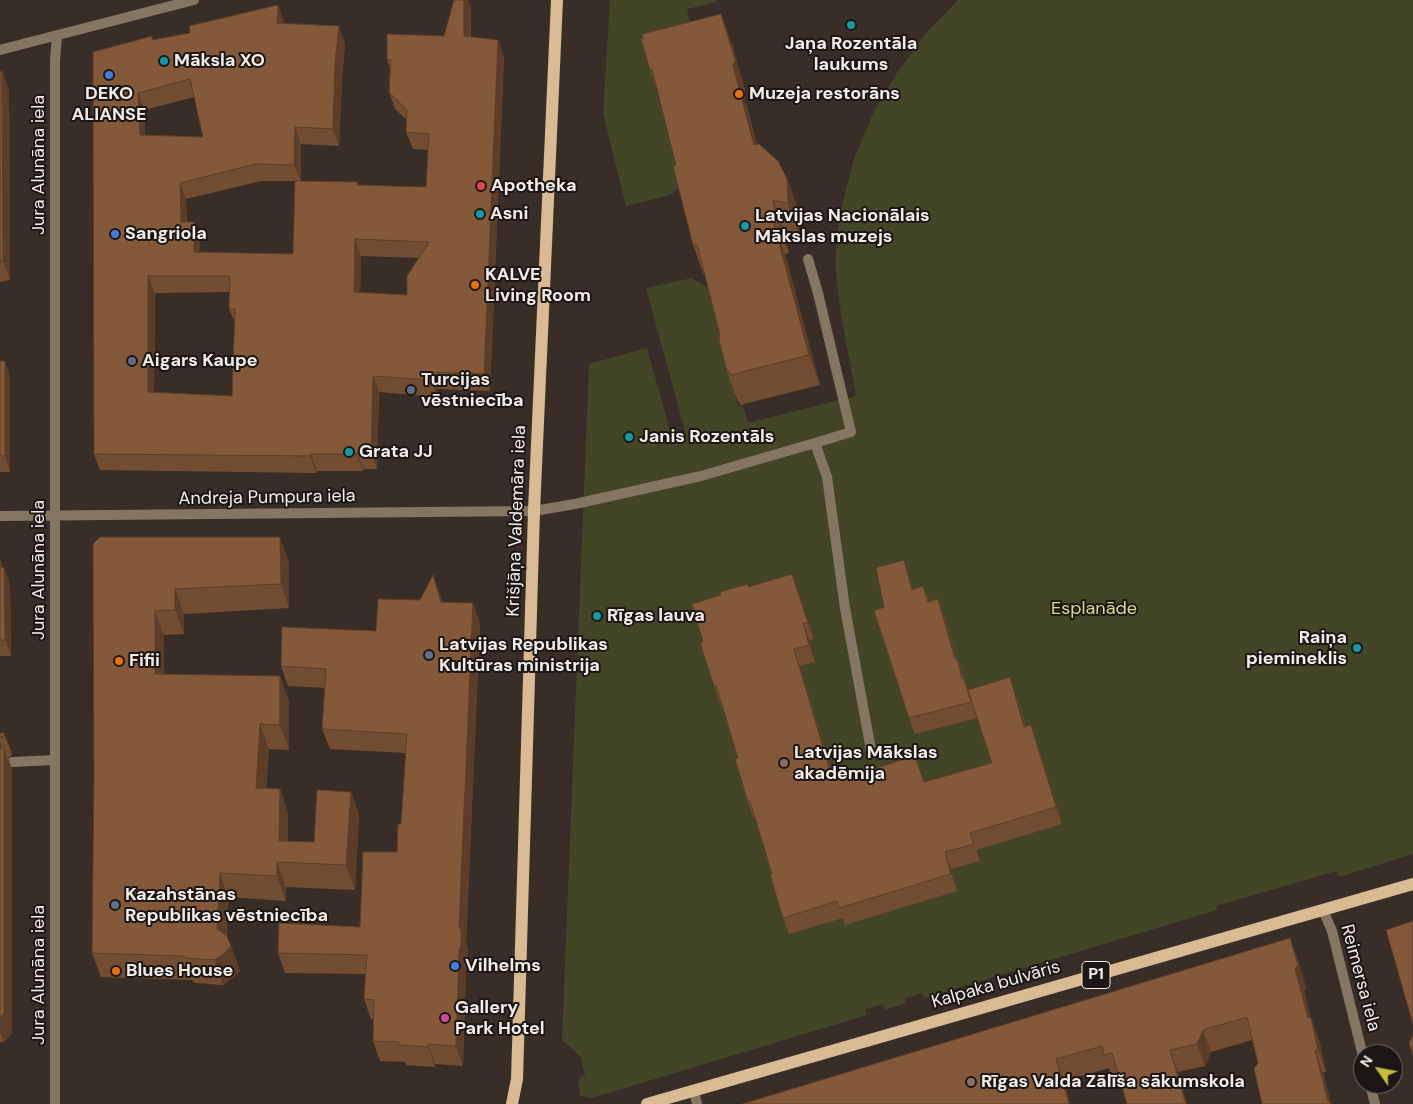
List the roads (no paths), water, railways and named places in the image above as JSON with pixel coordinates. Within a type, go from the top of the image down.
[{"type":"main road","name":"Krišjāņa Valdemāra iela","points":[[512,1104],[517,1069],[534,511],[557,0]]},
{"type":"main road","name":"Kalpaka bulvāris","points":[[647,1104],[1413,884]]},
{"type":"street","points":[[0,50],[57,36],[166,4],[194,0]]},
{"type":"street","name":"Jura Alunāna iela","points":[[55,1104],[55,60],[57,36]]},
{"type":"street","name":"Andreja Pumpura iela","points":[[0,516],[55,517],[534,511],[575,504],[701,476],[851,432],[818,293],[808,259]]},
{"type":"street","points":[[815,443],[827,477],[845,608],[871,750]]},
{"type":"street","points":[[12,762],[55,760]]},
{"type":"street","name":"Reimersa iela","points":[[1323,910],[1332,931],[1360,1044]]},
{"type":"street","points":[[694,1091],[697,1104]]},
{"type":"place","name":"Jaņa Rozentāla laukums","points":[[851,25]]},
{"type":"place","name":"Māksla XO","points":[[164,61]]},
{"type":"place","name":"DEKO ALIANSE","points":[[109,75]]},
{"type":"place","name":"Muzeja restorāns","points":[[739,94]]},
{"type":"place","name":"Apotheka","points":[[481,186]]},
{"type":"place","name":"Asni","points":[[480,214]]},
{"type":"place","name":"Latvijas Nacionālais Mākslas muzejs","points":[[745,226]]},
{"type":"place","name":"Sangriola","points":[[115,234]]},
{"type":"place","name":"KALVE Living Room","points":[[475,285]]},
{"type":"place","name":"Aigars Kaupe","points":[[132,361]]},
{"type":"place","name":"Turcijas vēstniecība","points":[[411,390]]},
{"type":"place","name":"Janis Rozentāls","points":[[629,437]]},
{"type":"place","name":"Grata JJ","points":[[349,452]]},
{"type":"place","name":"Rīgas lauva","points":[[597,616]]},
{"type":"place","name":"Raiņa piemineklis","points":[[1357,648]]},
{"type":"place","name":"Latvijas Republikas Kultūras ministrija","points":[[429,655]]},
{"type":"place","name":"Fifii","points":[[119,661]]},
{"type":"place","name":"Latvijas Mākslas akadēmija","points":[[784,763]]},
{"type":"place","name":"Kazahstānas Republikas vēstniecība","points":[[115,905]]},
{"type":"place","name":"Vilhelms","points":[[455,966]]},
{"type":"place","name":"Blues House","points":[[116,971]]},
{"type":"place","name":"Gallery Park Hotel","points":[[445,1018]]},
{"type":"place","name":"Rīgas Valda Zālīša sākumskola","points":[[971,1082]]},
{"type":"park label","name":"Esplanāde","points":[[1094,609]]}]
